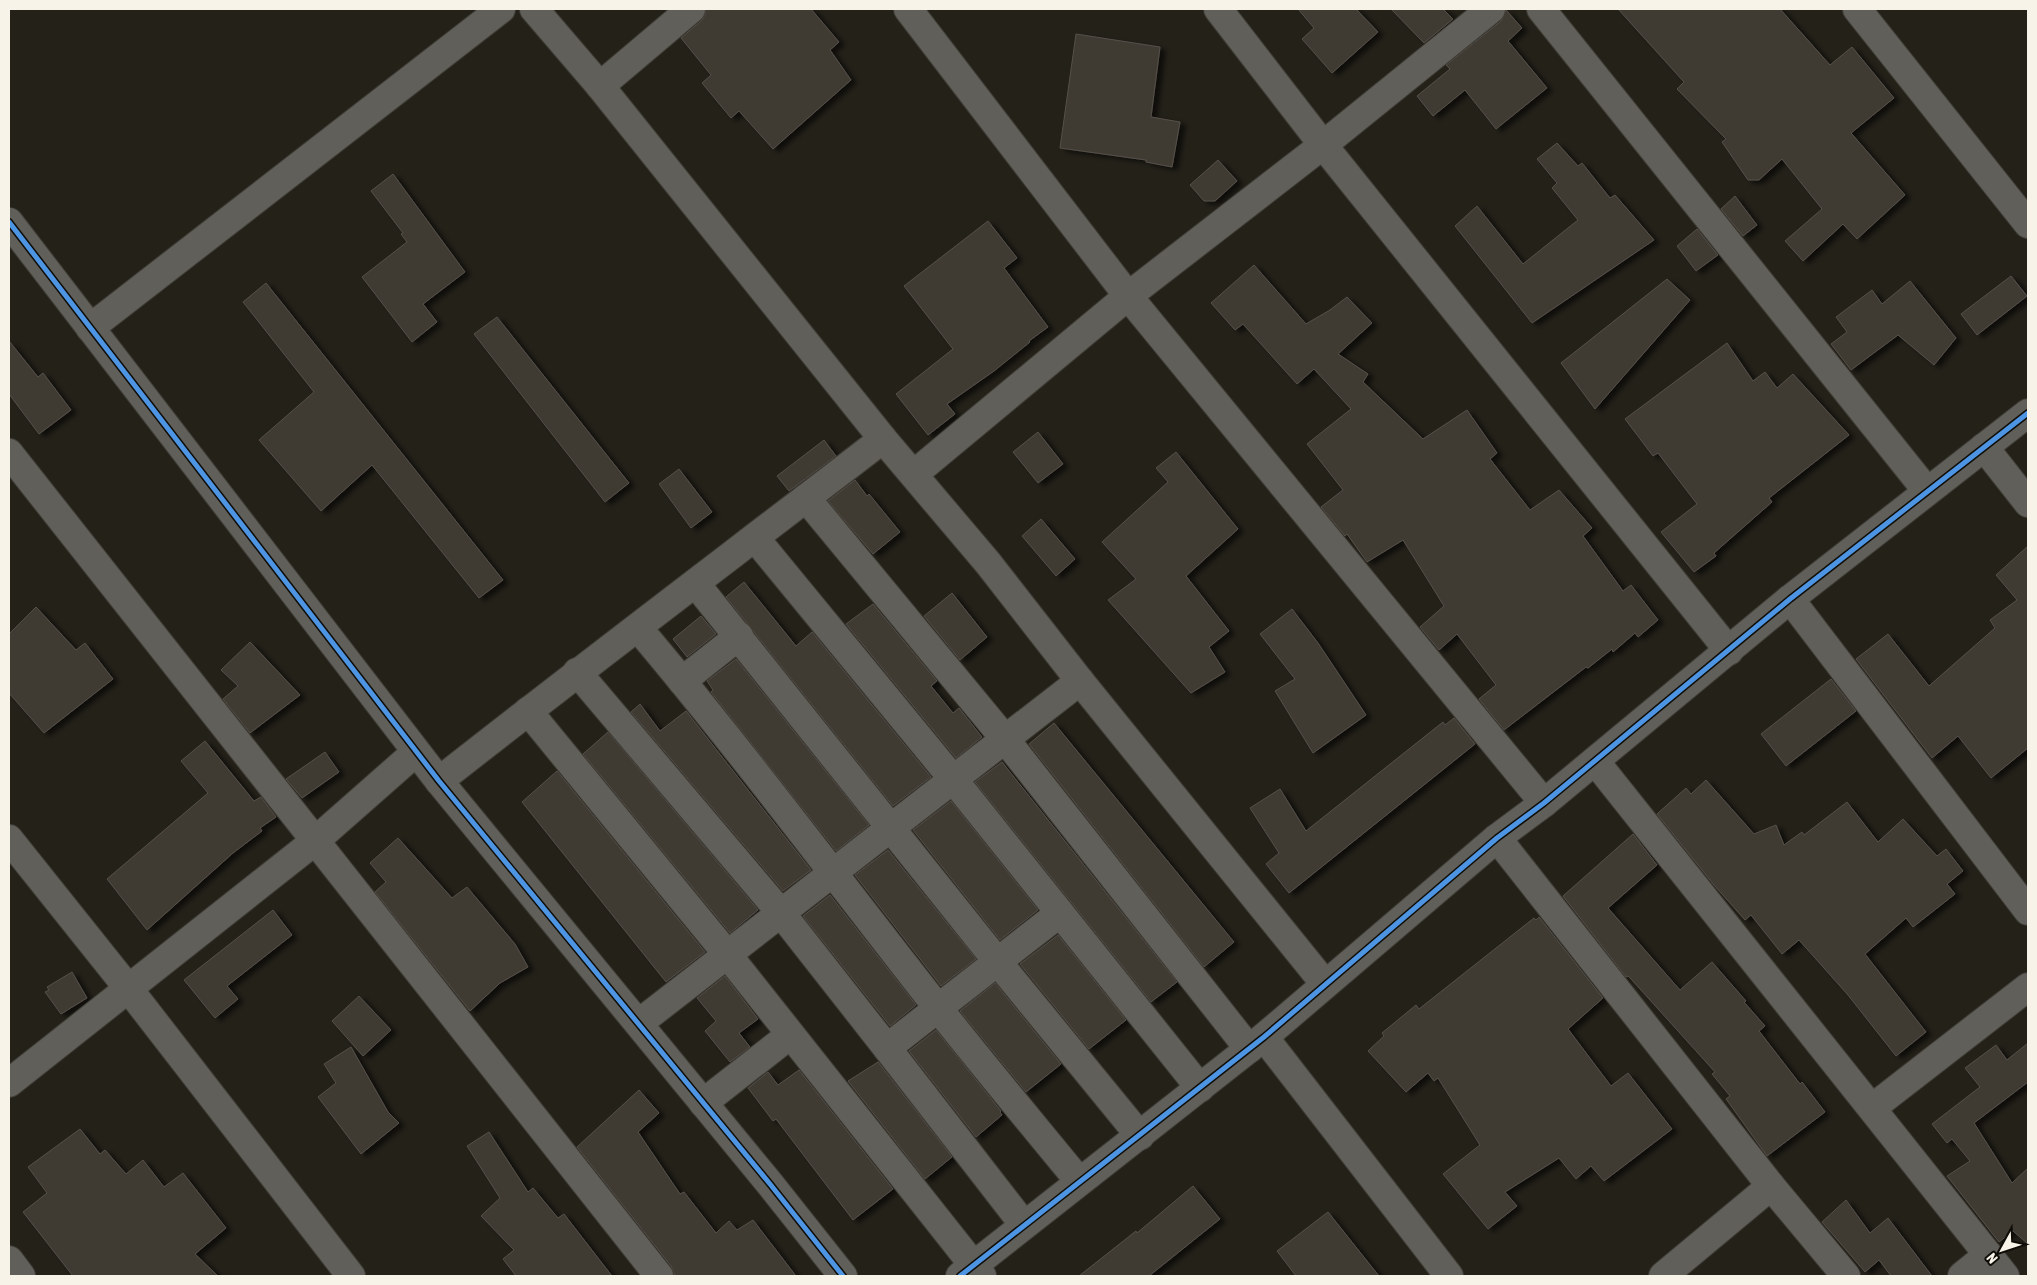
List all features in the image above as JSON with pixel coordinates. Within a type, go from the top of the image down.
[{"type":"street","points":[[90,328],[501,9]]},
{"type":"street","points":[[534,9],[600,86],[883,439],[988,563],[1080,681],[1325,984]]},
{"type":"street","points":[[600,86],[692,9]]},
{"type":"street","points":[[908,9],[1128,296],[1544,803]]},
{"type":"street","points":[[1218,9],[1322,145],[1729,651]]},
{"type":"street","points":[[914,474],[1128,296],[1322,145],[1491,9]]},
{"type":"street","points":[[1541,9],[1927,491]]},
{"type":"street","points":[[1857,9],[2028,224]]},
{"type":"street","points":[[9,223],[416,752],[639,1023],[842,1276]]},
{"type":"street","points":[[528,711],[727,954],[972,1273],[1024,1225],[1257,1043],[1497,838],[1544,803],[1790,599],[2028,413]]},
{"type":"street","points":[[439,780],[577,672],[696,584],[883,439]]},
{"type":"street","points":[[1984,447],[2028,503]]},
{"type":"street","points":[[9,453],[658,1276]]},
{"type":"street","points":[[806,498],[1449,1276]]},
{"type":"street","points":[[755,538],[953,779],[1200,1088]]},
{"type":"street","points":[[696,584],[997,961],[1140,1136]]},
{"type":"street","points":[[1790,599],[2028,911]]},
{"type":"street","points":[[638,628],[834,872],[938,1008],[1079,1181]]},
{"type":"street","points":[[682,681],[739,636]]},
{"type":"street","points":[[577,672],[782,913],[1024,1225]]},
{"type":"street","points":[[639,1023],[1080,681]]},
{"type":"street","points":[[9,1083],[315,840],[416,752]]},
{"type":"street","points":[[1595,761],[2005,1276]]},
{"type":"street","points":[[1497,838],[1771,1186],[1846,1276]]},
{"type":"street","points":[[9,839],[128,988],[351,1276]]},
{"type":"street","points":[[887,1048],[1060,913]]},
{"type":"street","points":[[1872,1108],[2028,988]]},
{"type":"street","points":[[703,1103],[790,1035]]},
{"type":"street","points":[[1663,1276],[1771,1186]]},
{"type":"street","points":[[1962,1276],[1988,1255]]},
{"type":"street","points":[[9,1260],[21,1276]]},
{"type":"building","points":[[706,9],[811,9],[839,42],[830,50],[851,80],[773,149],[739,111],[731,118],[702,83],[711,75],[681,38],[701,21]]},
{"type":"building","points":[[1298,9],[1356,9],[1378,32],[1332,73],[1302,39],[1314,28]]},
{"type":"building","points":[[1391,9],[1443,9],[1453,19],[1424,43]]},
{"type":"building","points":[[1618,9],[1780,9],[1830,65],[1852,47],[1894,98],[1851,133],[1905,195],[1857,239],[1843,224],[1803,261],[1785,241],[1822,209],[1782,159],[1759,180],[1748,180],[1722,142],[1726,139],[1677,89],[1684,82]]},
{"type":"building","points":[[1506,10],[1522,28],[1508,41],[1547,88],[1496,129],[1465,90],[1433,116],[1417,96],[1450,69],[1446,65],[1501,21]]},
{"type":"building","points":[[1076,34],[1160,47],[1151,117],[1180,122],[1172,167],[1146,162],[1146,160],[1060,148]]},
{"type":"building","points":[[1557,143],[1578,166],[1582,163],[1610,198],[1615,195],[1654,240],[1532,323],[1455,226],[1477,206],[1523,264],[1578,220],[1552,188],[1557,183],[1537,159]]},
{"type":"building","points":[[1218,160],[1237,181],[1215,201],[1204,201],[1190,185]]},
{"type":"building","points":[[393,174],[465,272],[423,304],[437,322],[412,342],[362,277],[407,242],[401,234],[403,233],[371,191]]},
{"type":"building","points":[[1735,196],[1757,225],[1743,236],[1721,209]]},
{"type":"building","points":[[988,221],[1017,258],[1004,268],[1048,327],[994,371],[947,404],[955,414],[928,435],[896,394],[953,349],[904,286]]},
{"type":"building","points":[[1697,229],[1718,255],[1696,271],[1677,246]]},
{"type":"building","points":[[1254,265],[1306,324],[1330,310],[1347,297],[1372,323],[1338,354],[1368,374],[1363,382],[1423,439],[1467,410],[1497,453],[1490,459],[1530,510],[1559,490],[1592,528],[1583,536],[1623,591],[1631,585],[1658,620],[1638,637],[1635,633],[1613,652],[1612,649],[1588,668],[1586,667],[1504,730],[1479,699],[1496,685],[1457,634],[1439,650],[1420,627],[1444,606],[1403,540],[1367,562],[1347,534],[1345,536],[1321,507],[1343,490],[1307,444],[1351,409],[1314,369],[1297,384],[1243,324],[1235,330],[1211,303]]},
{"type":"building","points":[[2011,276],[2027,296],[1977,335],[1961,314]]},
{"type":"building","points":[[1667,279],[1690,300],[1595,409],[1561,363]]},
{"type":"building","points":[[1910,281],[1956,338],[1934,365],[1898,335],[1851,370],[1831,344],[1847,332],[1836,317],[1872,290],[1882,304]]},
{"type":"building","points":[[266,283],[503,580],[479,598],[372,465],[321,511],[259,440],[314,392],[243,302]]},
{"type":"building","points":[[497,317],[629,483],[605,502],[474,334]]},
{"type":"building","points":[[9,341],[38,377],[43,373],[71,410],[39,434],[9,394]]},
{"type":"building","points":[[1727,343],[1753,381],[1765,372],[1777,388],[1793,374],[1849,435],[1769,498],[1772,502],[1714,553],[1716,556],[1694,572],[1661,532],[1697,504],[1658,453],[1653,456],[1625,419]]},
{"type":"building","points":[[1038,432],[1063,464],[1038,483],[1013,452]]},
{"type":"building","points":[[824,440],[836,456],[789,491],[777,476]]},
{"type":"building","points":[[1176,452],[1238,529],[1186,576],[1229,631],[1209,647],[1225,672],[1191,693],[1108,600],[1136,579],[1102,542],[1168,482],[1156,468]]},
{"type":"building","points":[[679,469],[712,512],[691,528],[659,484]]},
{"type":"building","points":[[855,480],[900,532],[873,554],[828,501]]},
{"type":"building","points":[[1041,519],[1075,559],[1056,576],[1022,536]]},
{"type":"building","points":[[2028,546],[2028,748],[1991,778],[1958,736],[1932,758],[1856,659],[1888,634],[1929,686],[1995,628],[1990,620],[2017,600],[1996,575]]},
{"type":"building","points":[[744,582],[796,646],[812,632],[931,777],[893,806],[726,597]]},
{"type":"building","points":[[952,593],[987,637],[960,660],[924,616]]},
{"type":"building","points":[[873,604],[937,681],[931,686],[953,713],[959,708],[982,737],[956,758],[846,624]]},
{"type":"building","points":[[36,607],[76,650],[85,643],[113,679],[44,733],[9,693],[9,634]]},
{"type":"building","points":[[1292,609],[1318,643],[1366,715],[1313,753],[1275,691],[1295,679],[1260,634]]},
{"type":"building","points":[[701,616],[716,634],[687,657],[673,639]]},
{"type":"building","points":[[250,642],[300,695],[250,733],[223,699],[238,686],[221,670]]},
{"type":"building","points":[[736,659],[869,825],[836,851],[711,692],[713,690],[707,681]]},
{"type":"building","points":[[1831,679],[1856,711],[1786,766],[1761,734]]},
{"type":"building","points":[[640,704],[660,731],[686,711],[811,870],[783,891],[631,712]]},
{"type":"building","points":[[1454,718],[1475,744],[1289,893],[1266,864],[1279,853],[1250,808],[1280,789],[1306,831],[1443,722],[1445,725]]},
{"type":"building","points":[[1054,723],[1234,942],[1204,967],[1029,744]]},
{"type":"building","points":[[608,732],[758,910],[730,933],[583,754]]},
{"type":"building","points":[[205,741],[254,801],[261,797],[276,817],[260,828],[262,831],[233,853],[147,930],[107,879],[208,793],[181,761]]},
{"type":"building","points":[[325,752],[339,772],[302,798],[286,779]]},
{"type":"building","points":[[1002,762],[1177,982],[1151,1002],[975,782]]},
{"type":"building","points":[[557,771],[705,952],[666,982],[522,802]]},
{"type":"building","points":[[1706,780],[1754,834],[1776,825],[1784,845],[1802,832],[1804,835],[1847,802],[1878,842],[1903,819],[1937,856],[1946,849],[1963,871],[1947,884],[1955,894],[1913,927],[1906,918],[1865,954],[1926,1032],[1896,1056],[1848,995],[1799,940],[1782,954],[1751,915],[1745,920],[1657,814],[1686,788],[1691,794]]},
{"type":"building","points":[[951,801],[1038,910],[1000,940],[913,830]]},
{"type":"building","points":[[1633,834],[1657,865],[1608,908],[1680,990],[1712,962],[1765,1026],[1759,1031],[1800,1084],[1802,1082],[1825,1112],[1767,1156],[1726,1099],[1730,1096],[1712,1074],[1715,1072],[1631,979],[1628,976],[1626,977],[1563,896]]},
{"type":"building","points":[[398,838],[452,898],[467,887],[515,944],[528,967],[500,983],[470,1011],[375,892],[386,882],[370,863]]},
{"type":"building","points":[[888,850],[976,959],[941,986],[855,875]]},
{"type":"building","points":[[830,895],[916,1005],[890,1026],[803,916]]},
{"type":"building","points":[[273,910],[292,935],[227,986],[238,999],[215,1018],[184,980]]},
{"type":"building","points":[[1539,917],[1603,998],[1568,1029],[1611,1086],[1628,1073],[1672,1129],[1604,1181],[1591,1166],[1576,1179],[1559,1158],[1505,1192],[1517,1206],[1488,1229],[1443,1174],[1480,1145],[1438,1078],[1434,1081],[1428,1073],[1406,1092],[1368,1051],[1384,1036],[1382,1033],[1416,1005],[1419,1009],[1534,918],[1536,920]]},
{"type":"building","points":[[1058,935],[1126,1020],[1089,1049],[1020,964]]},
{"type":"building","points":[[72,972],[87,998],[61,1014],[45,992],[49,990],[47,987]]},
{"type":"building","points":[[725,976],[758,1019],[739,1033],[750,1047],[730,1062],[705,1031],[716,1021],[697,998]]},
{"type":"building","points":[[995,983],[1061,1064],[1026,1092],[960,1011]]},
{"type":"building","points":[[359,996],[391,1030],[363,1056],[332,1021]]},
{"type":"building","points":[[936,1030],[1001,1111],[1002,1115],[976,1137],[909,1051]]},
{"type":"building","points":[[2028,1043],[2028,1082],[1974,1123],[2012,1183],[2028,1168],[2028,1244],[2013,1231],[1999,1242],[1947,1176],[1970,1161],[1952,1139],[1947,1143],[1932,1124],[1980,1087],[1965,1068],[1996,1045],[2007,1060]]},
{"type":"building","points":[[351,1047],[388,1112],[399,1123],[361,1154],[318,1097],[336,1083],[324,1064]]},
{"type":"building","points":[[878,1062],[952,1157],[925,1179],[848,1081]]},
{"type":"building","points":[[799,1070],[893,1189],[853,1220],[776,1119],[773,1121],[748,1088],[768,1072],[778,1085]]},
{"type":"building","points":[[639,1090],[659,1113],[638,1132],[680,1194],[684,1192],[716,1233],[729,1221],[737,1230],[753,1220],[796,1276],[675,1276],[671,1266],[577,1147]]},
{"type":"building","points":[[80,1129],[100,1154],[105,1150],[126,1174],[143,1160],[164,1187],[183,1173],[226,1228],[195,1254],[218,1276],[73,1276],[23,1212],[47,1193],[28,1167]]},
{"type":"building","points":[[489,1132],[528,1192],[533,1188],[558,1218],[564,1214],[612,1276],[516,1276],[503,1259],[514,1250],[481,1216],[500,1198],[467,1146]]},
{"type":"building","points":[[1193,1186],[1220,1219],[1149,1276],[1079,1276],[1136,1231],[1137,1233]]},
{"type":"building","points":[[1846,1200],[1870,1233],[1888,1218],[1932,1276],[1891,1276],[1879,1260],[1865,1272],[1822,1222]]},
{"type":"building","points":[[1328,1212],[1379,1276],[1296,1276],[1277,1251]]},
{"type":"cycle path","points":[[9,222],[439,781],[770,1184],[843,1276]]},
{"type":"cycle path","points":[[960,1276],[1264,1037],[1497,838],[1544,803],[1790,599],[2028,413]]}]
